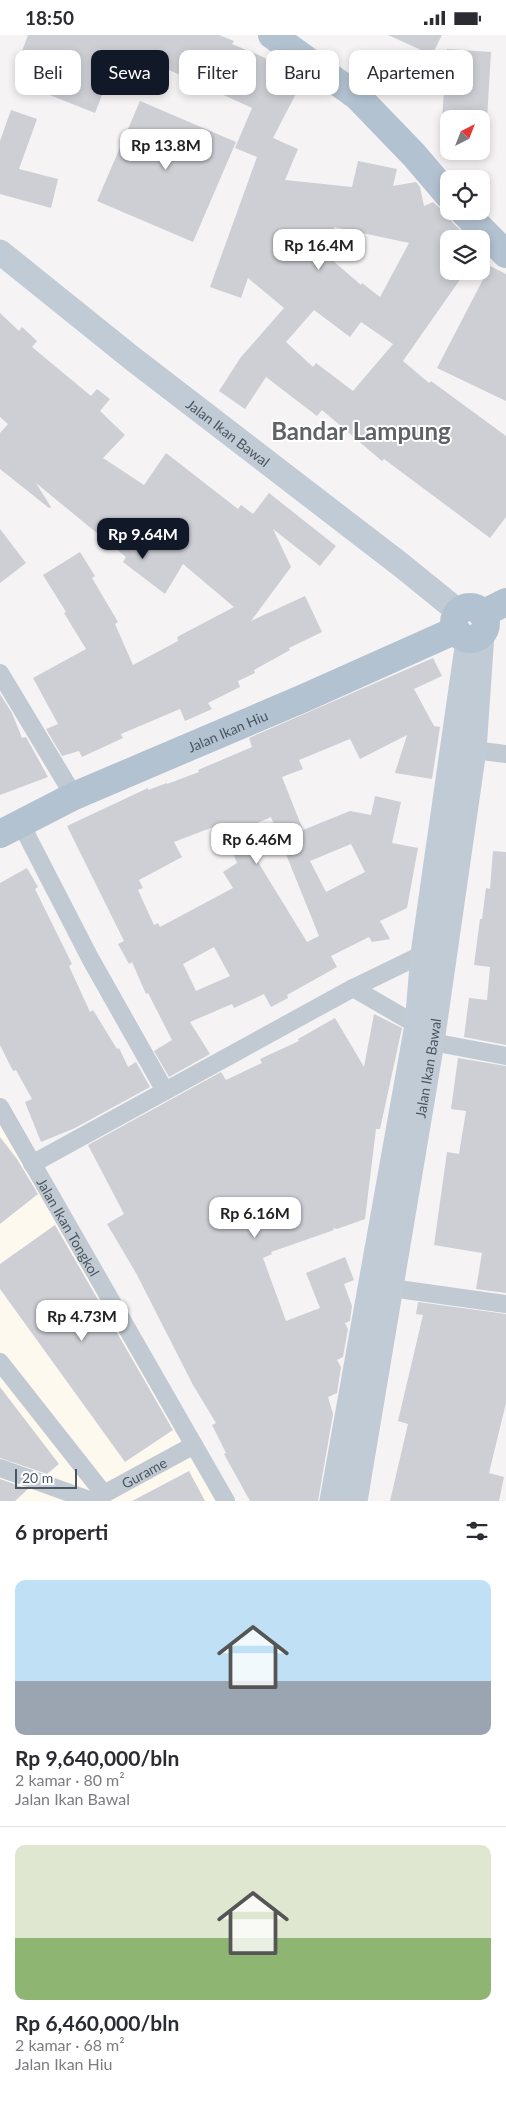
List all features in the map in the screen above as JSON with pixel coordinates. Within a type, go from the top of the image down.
[{"type":"main road","points":[[272,35],[358,97],[414,155],[440,185]]},
{"type":"main road","points":[[472,220],[506,254]]},
{"type":"main road","name":"Jalan Ikan Hiu","points":[[10,829],[74,796],[304,698],[475,622]]},
{"type":"street","name":"Jalan Ikan Bawal","points":[[0,252],[133,359],[475,622]]},
{"type":"street","name":"Jalan Ikan Bawal","points":[[332,1501],[424,1034],[474,751],[475,622]]},
{"type":"street","name":"Jalan Ikan Bawal","points":[[355,1501],[391,1287],[424,1034],[423,954],[475,622]]},
{"type":"street","points":[[0,673],[74,796]]},
{"type":"street","points":[[474,751],[506,754]]},
{"type":"street","points":[[10,829],[90,958],[165,1091]]},
{"type":"street","points":[[32,1164],[353,988],[423,954]]},
{"type":"street","points":[[353,988],[424,1034],[506,1056]]},
{"type":"street","name":"Jalan Ikan Tongkol","points":[[0,1107],[226,1501]]},
{"type":"street","points":[[391,1287],[506,1304]]},
{"type":"street","points":[[0,1362],[97,1499]]},
{"type":"street","name":"Gurame","points":[[97,1499],[194,1445]]},
{"type":"street","points":[[0,1468],[97,1499]]},
{"type":"shaded area","points":[[0,1107],[225,1501],[0,1501]]},
{"type":"building","points":[[28,35],[219,35],[234,41],[232,44],[246,50],[179,50],[179,75],[169,70],[169,50],[91,50],[91,95],[102,95],[95,113],[50,95],[81,95],[81,50],[22,50]]},
{"type":"building","points":[[388,35],[442,35],[434,50],[421,50]]},
{"type":"building","points":[[473,51],[491,52],[488,110],[443,110],[444,95],[473,95]]},
{"type":"building","points":[[256,54],[266,59],[266,95],[295,95],[273,138],[298,149],[285,180],[352,187],[358,161],[397,169],[393,186],[416,182],[420,187],[424,206],[433,202],[440,208],[440,220],[451,220],[460,230],[440,230],[440,280],[460,280],[403,361],[429,383],[431,381],[506,436],[506,517],[490,538],[384,459],[382,461],[322,410],[317,416],[266,377],[245,409],[219,391],[241,357],[284,308],[248,278],[241,298],[210,287],[257,157],[235,148],[252,108],[224,95],[256,95]],"holes":[[[334,227],[409,243],[380,297],[362,283],[361,285],[331,259]],[[314,310],[350,337],[361,322],[393,344],[353,391],[316,363],[313,367],[286,342]]]},
{"type":"building","points":[[140,101],[236,142],[193,242],[97,201]]},
{"type":"building","points":[[11,110],[37,119],[19,169],[58,179],[51,208],[0,194],[0,141]]},
{"type":"building","points":[[490,266],[506,274],[506,401],[437,368],[483,280],[490,280]]},
{"type":"building","points":[[0,313],[19,331],[22,327],[37,341],[32,347],[91,396],[97,389],[110,399],[100,411],[125,435],[103,458],[144,485],[166,453],[238,509],[241,505],[253,514],[269,493],[336,546],[320,566],[273,529],[291,567],[251,621],[305,596],[322,632],[289,648],[290,650],[254,670],[255,673],[238,681],[240,687],[208,703],[212,709],[185,721],[180,709],[121,734],[123,738],[82,757],[79,751],[62,756],[46,729],[58,724],[33,678],[86,649],[43,575],[80,552],[95,576],[92,578],[118,622],[115,624],[133,665],[178,641],[177,637],[234,607],[183,564],[165,594],[123,562],[126,557],[36,483],[51,507],[49,508],[0,469],[0,433],[8,424],[0,417]]},
{"type":"building","points":[[0,529],[26,563],[0,583]]},
{"type":"building","points":[[433,658],[442,676],[414,689],[434,726],[440,727],[432,779],[395,773],[407,735],[360,759],[350,739],[299,760],[303,769],[282,777],[303,830],[350,811],[371,815],[375,796],[401,802],[392,843],[418,848],[407,908],[380,921],[390,939],[372,942],[369,937],[331,956],[337,967],[287,995],[288,998],[271,1007],[264,994],[234,1008],[232,1004],[190,1022],[210,1054],[169,1077],[154,1051],[172,1040],[148,993],[146,994],[132,962],[129,964],[118,944],[124,941],[67,826],[148,788],[148,790],[199,772],[198,770],[252,747],[249,738]],"holes":[[[271,817],[319,936],[307,942],[239,831]],[[221,824],[237,863],[223,872],[233,888],[160,927],[158,923],[154,925],[138,890],[143,888],[139,880],[182,857],[174,842]],[[351,844],[365,872],[326,892],[310,861]],[[214,947],[230,976],[196,991],[183,964]]]},
{"type":"building","points":[[0,694],[12,713],[22,738],[26,737],[48,777],[0,795]]},
{"type":"building","points":[[493,851],[506,852],[506,1045],[464,1037],[469,998],[487,1000],[490,967],[474,965],[486,888],[490,889]]},
{"type":"building","points":[[27,868],[38,887],[35,889],[72,964],[69,966],[90,1012],[93,1010],[117,1049],[119,1048],[128,1067],[136,1062],[150,1087],[75,1128],[41,1142],[25,1102],[32,1099],[16,1070],[13,1071],[0,1045],[0,883]]},
{"type":"building","points":[[374,1014],[402,1028],[380,1129],[376,1129],[365,1219],[337,1229],[333,1228],[334,1230],[271,1252],[272,1254],[263,1258],[286,1321],[320,1308],[306,1273],[345,1257],[354,1280],[344,1284],[352,1306],[350,1321],[345,1323],[348,1329],[343,1357],[337,1360],[341,1367],[337,1393],[328,1397],[333,1414],[318,1501],[250,1501],[224,1454],[226,1453],[212,1425],[216,1423],[193,1385],[136,1273],[107,1224],[124,1214],[88,1145],[221,1072],[226,1080],[262,1063],[260,1059],[299,1041],[298,1039],[335,1018],[364,1067]]},
{"type":"building","points":[[458,1058],[506,1066],[506,1293],[476,1289],[482,1253],[434,1245],[447,1152],[459,1154],[466,1111],[451,1109]]},
{"type":"building","points":[[0,1137],[17,1159],[38,1194],[0,1224]]},
{"type":"building","points":[[55,1225],[173,1430],[125,1462],[0,1289],[0,1264]]},
{"type":"building","points":[[418,1302],[506,1314],[506,1403],[489,1473],[504,1477],[499,1501],[390,1501],[408,1424],[398,1421],[423,1315],[416,1314]]},
{"type":"building","points":[[0,1387],[59,1464],[47,1474],[0,1458]]},
{"type":"building","points":[[189,1471],[205,1501],[132,1501]]},
{"type":"building","points":[[0,1479],[28,1489],[15,1501],[0,1501]]},
{"type":"district","name":"Bandar Lampung","points":[[361,430]]}]
